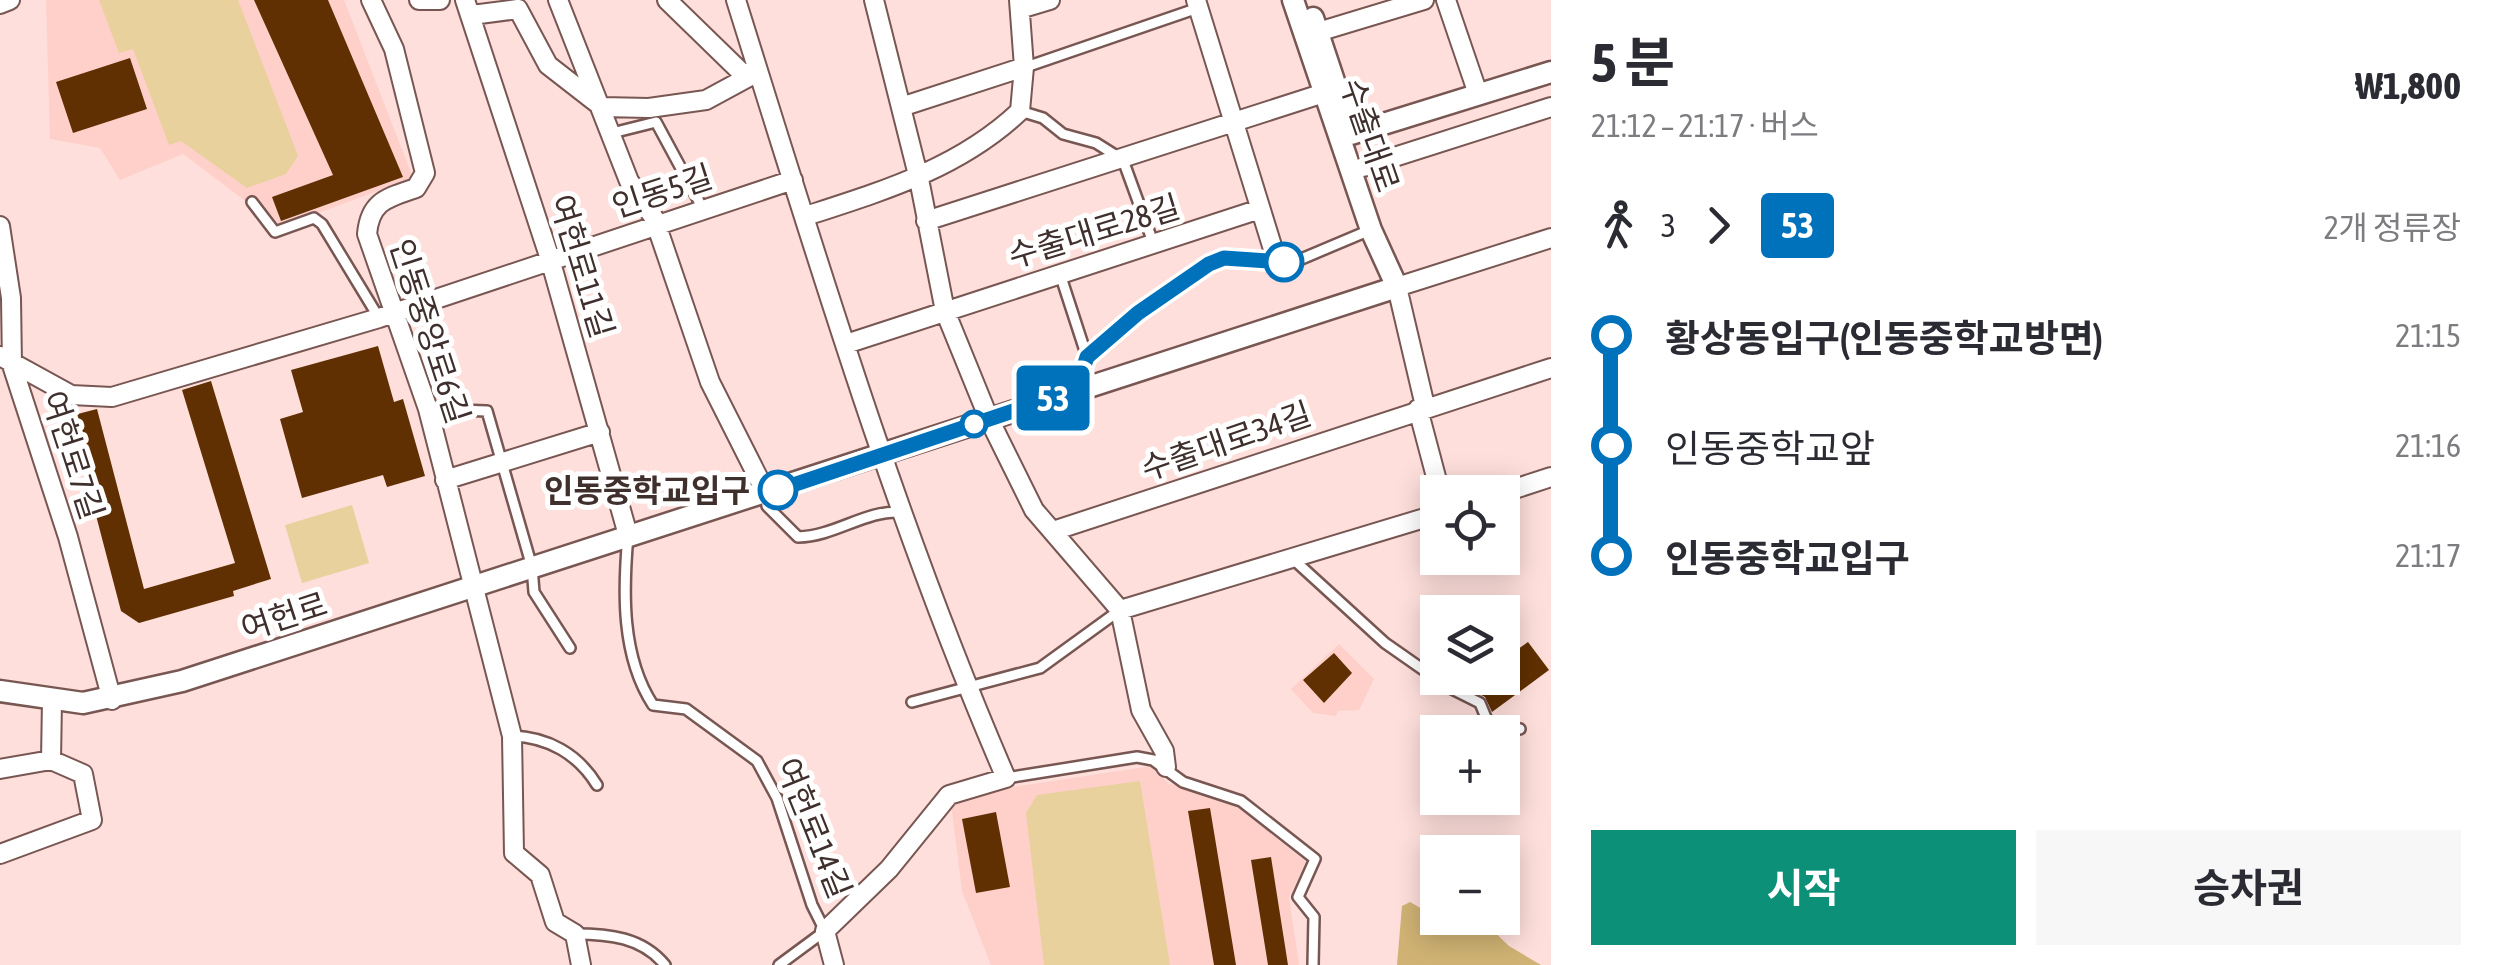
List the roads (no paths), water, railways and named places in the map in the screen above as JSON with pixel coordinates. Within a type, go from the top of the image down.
[{"type":"street","points":[[0,4],[10,0]]},
{"type":"street","name":"인동중앙로6길","points":[[371,0],[394,49],[424,172],[416,188],[378,202],[369,212],[367,234],[387,314],[428,409],[512,736],[514,853],[540,875],[555,922],[575,934]]},
{"type":"street","points":[[420,0],[440,0]]},
{"type":"street","points":[[558,0],[630,181],[656,224],[710,382],[766,494]]},
{"type":"street","points":[[667,0],[741,72],[757,75]]},
{"type":"street","points":[[736,0],[882,455],[968,688],[1006,778]]},
{"type":"street","points":[[874,0],[919,179],[945,312],[988,419],[1034,510],[1120,610],[1141,710],[1164,751],[1166,766]]},
{"type":"street","points":[[806,216],[919,179],[1001,129],[1020,111],[1024,67],[1019,4],[1050,0]]},
{"type":"street","name":"수출대로","points":[[1292,0],[1371,230],[1397,287]]},
{"type":"street","name":"수출대로","points":[[1307,0],[1393,252],[1436,475]]},
{"type":"street","points":[[1446,0],[1478,94]]},
{"type":"street","points":[[1318,32],[1414,1]]},
{"type":"street","points":[[1197,4],[1277,262]]},
{"type":"street","name":"여헌로11길","points":[[602,107],[548,64],[518,9],[468,8],[550,259],[628,536]]},
{"type":"street","points":[[901,106],[1024,67]]},
{"type":"street","points":[[1351,134],[1551,72]]},
{"type":"street","points":[[602,107],[649,108],[706,100],[757,75]]},
{"type":"street","name":"수출대로28길","points":[[926,221],[1324,93]]},
{"type":"street","points":[[1363,168],[1551,107]]},
{"type":"street","name":"인동5길","points":[[4,366],[71,395],[112,398],[387,314],[793,180]]},
{"type":"street","name":"수출대로28길","points":[[846,344],[1059,271],[1154,245],[1260,209]]},
{"type":"street","name":"여헌로7길","points":[[0,226],[11,298],[4,366],[68,537],[112,700]]},
{"type":"street","points":[[1397,287],[1551,238]]},
{"type":"street","name":"여헌로","points":[[0,691],[52,700],[112,700],[182,681],[1397,287]]},
{"type":"street","name":"수출대로34길","points":[[1053,531],[1551,368]]},
{"type":"street","points":[[446,480],[600,432]]},
{"type":"street","points":[[1520,487],[1551,477]]},
{"type":"street","points":[[1120,610],[1420,520]]},
{"type":"street","points":[[51,760],[52,700]]},
{"type":"street","points":[[0,769],[51,760],[83,774],[92,820],[2,847]]},
{"type":"street","name":"여헌로14길","points":[[825,931],[888,869],[949,795],[1006,778]]},
{"type":"street","points":[[825,931],[834,965]]},
{"type":"street","points":[[575,934],[581,965]]},
{"type":"lane","points":[[1024,67],[1197,4]]},
{"type":"lane","name":"수출대로28길","points":[[1020,111],[1043,118],[1063,134],[1096,143],[1122,160]]},
{"type":"lane","points":[[612,133],[656,122],[702,208]]},
{"type":"lane","points":[[1122,160],[1154,245]]},
{"type":"lane","points":[[252,202],[275,232],[314,218],[322,224],[387,314]]},
{"type":"lane","points":[[1076,390],[1087,357],[1138,313],[1218,259],[1277,262],[1314,254],[1371,230]]},
{"type":"lane","points":[[1059,271],[1087,357]]},
{"type":"lane","points":[[428,409],[487,411],[532,566],[534,592],[570,648]]},
{"type":"lane","points":[[766,494],[767,506],[798,537],[843,528],[880,511],[904,512]]},
{"type":"lane","name":"여헌로14길","points":[[628,536],[623,610],[641,677],[654,705],[686,709],[757,760],[776,798],[812,905],[825,931]]},
{"type":"lane","points":[[1293,559],[1385,643],[1480,704],[1485,715]]},
{"type":"lane","points":[[912,702],[1040,668],[1120,610]]},
{"type":"lane","points":[[512,736],[536,736],[564,752],[584,765],[597,785]]},
{"type":"lane","points":[[1006,778],[1138,757],[1166,766],[1183,782],[1240,801],[1316,859],[1298,897],[1314,917],[1313,965]]},
{"type":"lane","points":[[779,965],[825,931]]},
{"type":"lane","points":[[575,934],[614,934],[656,954],[665,965]]},
{"type":"place","name":"인동중학교입구","points":[[778,490]]}]
